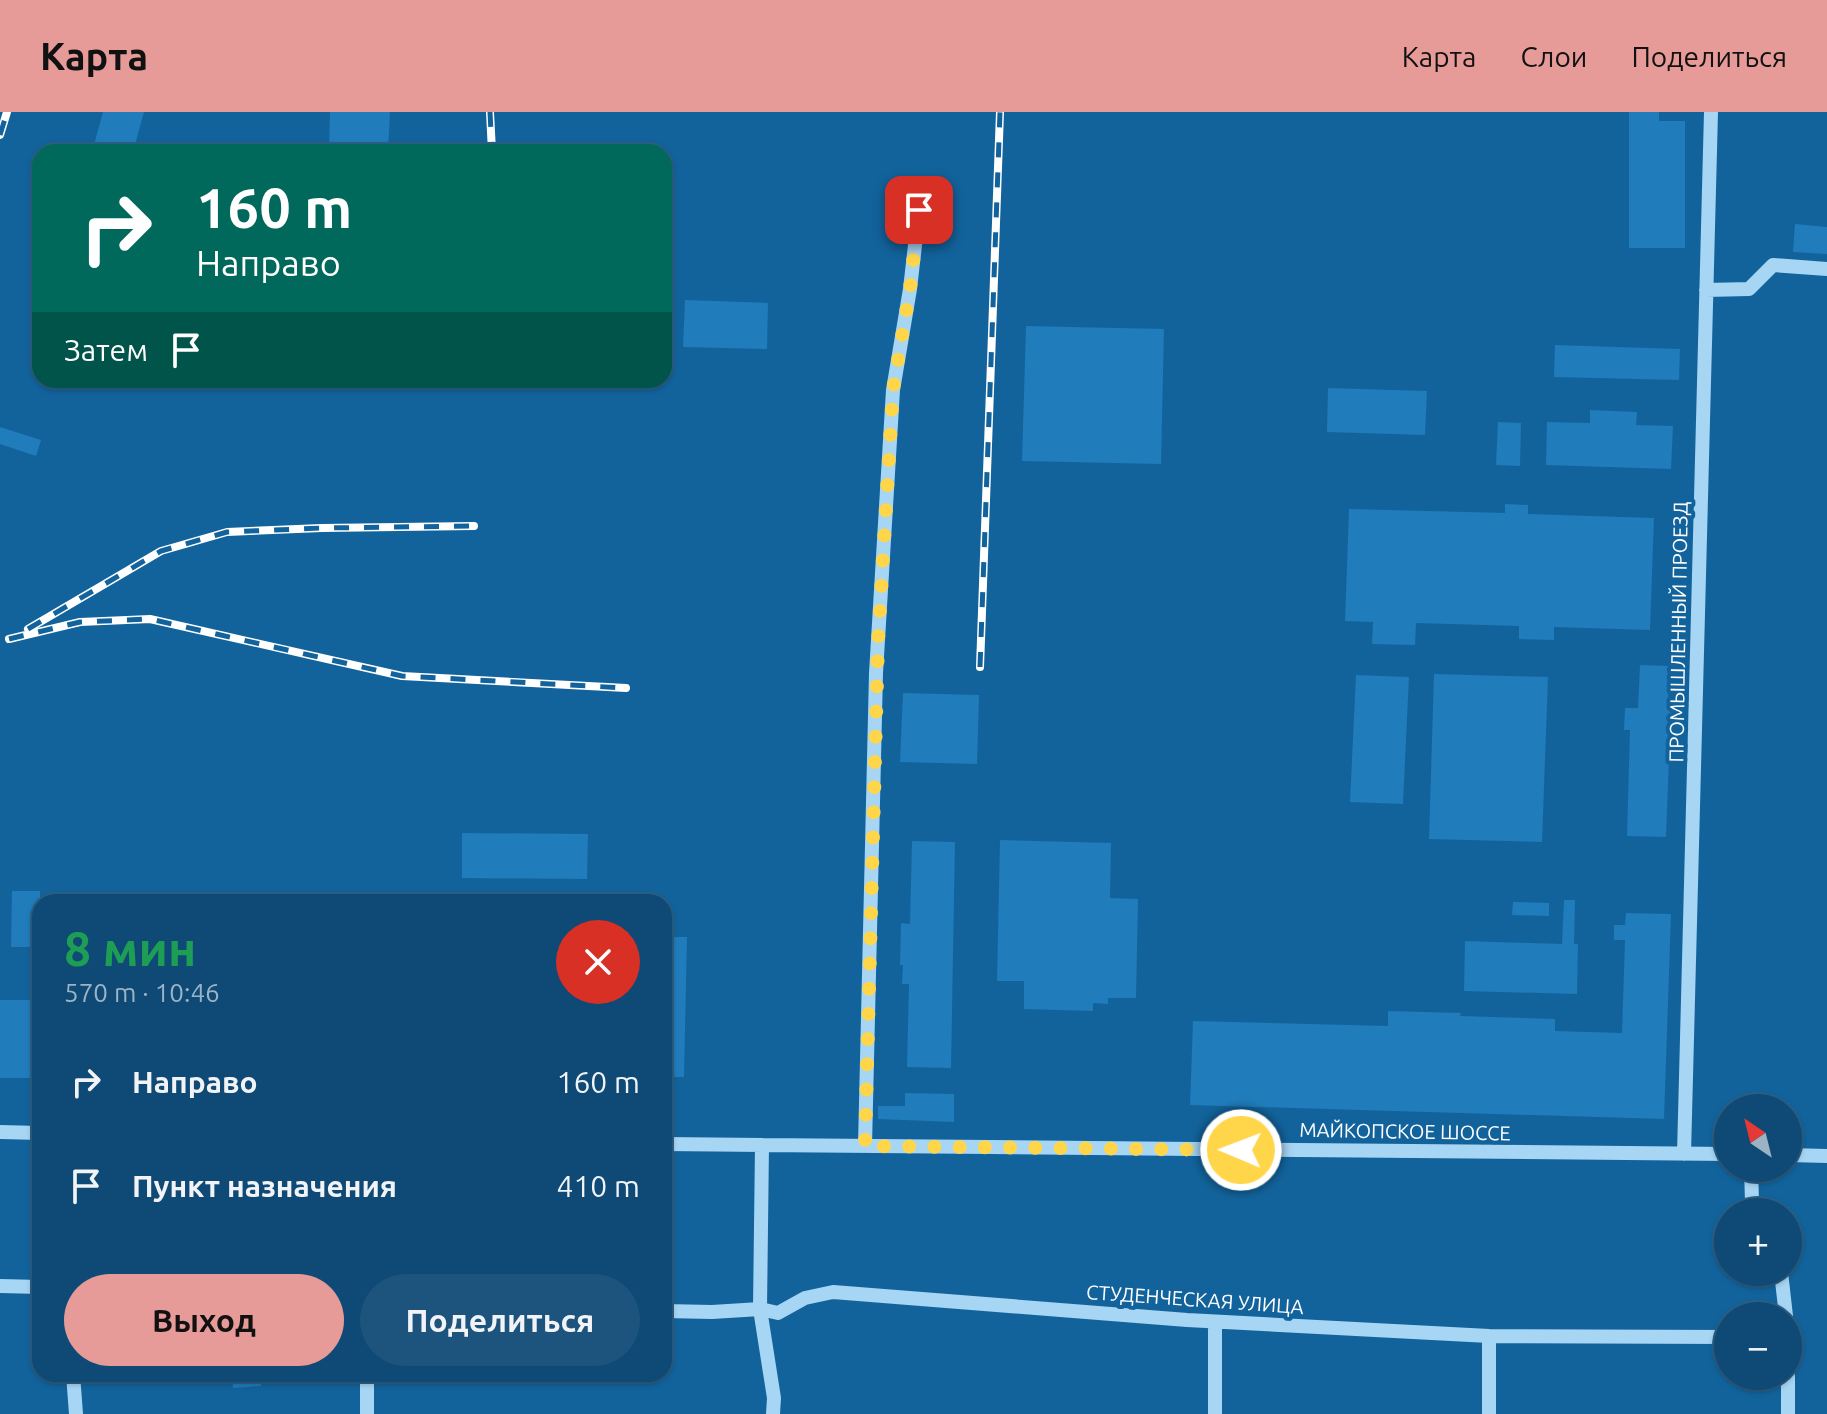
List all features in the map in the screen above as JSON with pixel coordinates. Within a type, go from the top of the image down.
[{"type":"street","name":"ПРОМЫШЛЕННЫЙ ПРОЕЗД","points":[[1684,1154],[1711,112]]},
{"type":"street","points":[[865,1146],[876,673],[893,390],[910,289],[922,184]]},
{"type":"street","points":[[1706,290],[1749,289],[1773,265],[1827,269]]},
{"type":"street","points":[[0,1132],[32,1133]]},
{"type":"street","name":"МАЙКОПСКОЕ ШОССЕ","points":[[672,1144],[1714,1154]]},
{"type":"street","points":[[762,1145],[760,1309],[774,1398],[773,1414]]},
{"type":"street","points":[[1802,1155],[1827,1156]]},
{"type":"street","points":[[0,1286],[32,1287]]},
{"type":"street","name":"СТУДЕНЧЕСКАЯ УЛИЦА","points":[[672,1311],[760,1309],[778,1313],[805,1298],[833,1292],[1215,1322],[1489,1336],[1714,1337]]},
{"type":"street","points":[[1215,1322],[1215,1414]]},
{"type":"street","points":[[1489,1336],[1489,1414]]},
{"type":"street","points":[[74,1382],[76,1414]]},
{"type":"street","points":[[367,1382],[367,1414]]},
{"type":"street","points":[[1788,1390],[1788,1414]]},
{"type":"building","points":[[103,112],[144,112],[135,144],[94,144]]},
{"type":"building","points":[[330,112],[390,112],[388,144],[329,144]]},
{"type":"building","points":[[1629,112],[1659,112],[1659,121],[1685,121],[1685,248],[1629,248]]},
{"type":"building","points":[[1795,224],[1827,227],[1827,254],[1793,252]]},
{"type":"building","points":[[685,300],[768,303],[767,349],[683,347]]},
{"type":"building","points":[[1026,326],[1164,329],[1161,464],[1022,461]]},
{"type":"building","points":[[1555,345],[1680,349],[1679,380],[1554,377]]},
{"type":"building","points":[[1328,388],[1427,391],[1425,435],[1327,432]]},
{"type":"building","points":[[1590,410],[1637,412],[1636,425],[1673,426],[1671,469],[1546,465],[1547,422],[1590,423]]},
{"type":"building","points":[[1498,422],[1521,423],[1520,466],[1496,465]]},
{"type":"building","points":[[0,427],[41,440],[36,456],[0,444]]},
{"type":"building","points":[[1505,504],[1528,505],[1528,514],[1654,518],[1650,630],[1554,627],[1554,640],[1519,639],[1519,626],[1416,623],[1415,645],[1372,644],[1373,622],[1345,621],[1349,509],[1505,513]]},
{"type":"building","points":[[1640,665],[1669,666],[1668,709],[1672,709],[1672,731],[1666,837],[1627,836],[1630,730],[1624,730],[1625,708],[1638,708]]},
{"type":"building","points":[[1434,674],[1548,677],[1542,842],[1429,839]]},
{"type":"building","points":[[1356,675],[1409,677],[1403,804],[1350,802]]},
{"type":"building","points":[[903,693],[979,695],[977,764],[900,762]]},
{"type":"building","points":[[462,833],[588,834],[587,879],[462,878]]},
{"type":"building","points":[[1000,840],[1111,843],[1110,898],[1138,899],[1136,998],[1108,998],[1108,1004],[1093,1003],[1093,1011],[1024,1009],[1024,981],[997,981]]},
{"type":"building","points":[[912,841],[955,842],[951,1068],[907,1067],[909,984],[902,984],[903,965],[900,965],[901,923],[910,924]]},
{"type":"building","points":[[12,891],[40,891],[40,894],[32,894],[32,947],[11,947]]},
{"type":"building","points":[[1564,900],[1575,900],[1577,994],[1464,991],[1465,941],[1562,944]]},
{"type":"building","points":[[1513,902],[1549,903],[1549,916],[1512,915]]},
{"type":"building","points":[[1626,913],[1671,914],[1664,1119],[1190,1105],[1193,1021],[1388,1026],[1388,1011],[1461,1013],[1460,1016],[1555,1019],[1555,1031],[1622,1033],[1625,940],[1614,940],[1614,925],[1625,925]]},
{"type":"building","points":[[672,937],[687,937],[684,1077],[672,1077]]},
{"type":"building","points":[[0,1000],[32,1000],[32,1078],[0,1078]]},
{"type":"building","points":[[905,1093],[954,1094],[954,1122],[878,1119],[878,1106],[905,1106]]},
{"type":"building","points":[[233,1382],[261,1382],[261,1386],[233,1388]]},
{"type":"railway","points":[[0,135],[7,112]]},
{"type":"railway","points":[[490,112],[492,144]]},
{"type":"railway","points":[[980,667],[1000,112]]},
{"type":"railway","points":[[28,629],[161,551],[227,532],[474,526]]},
{"type":"railway","points":[[9,639],[80,622],[150,619],[402,676],[626,688]]},
{"type":"route","points":[[919,210],[893,390],[876,673],[865,1146],[1241,1150]]}]
